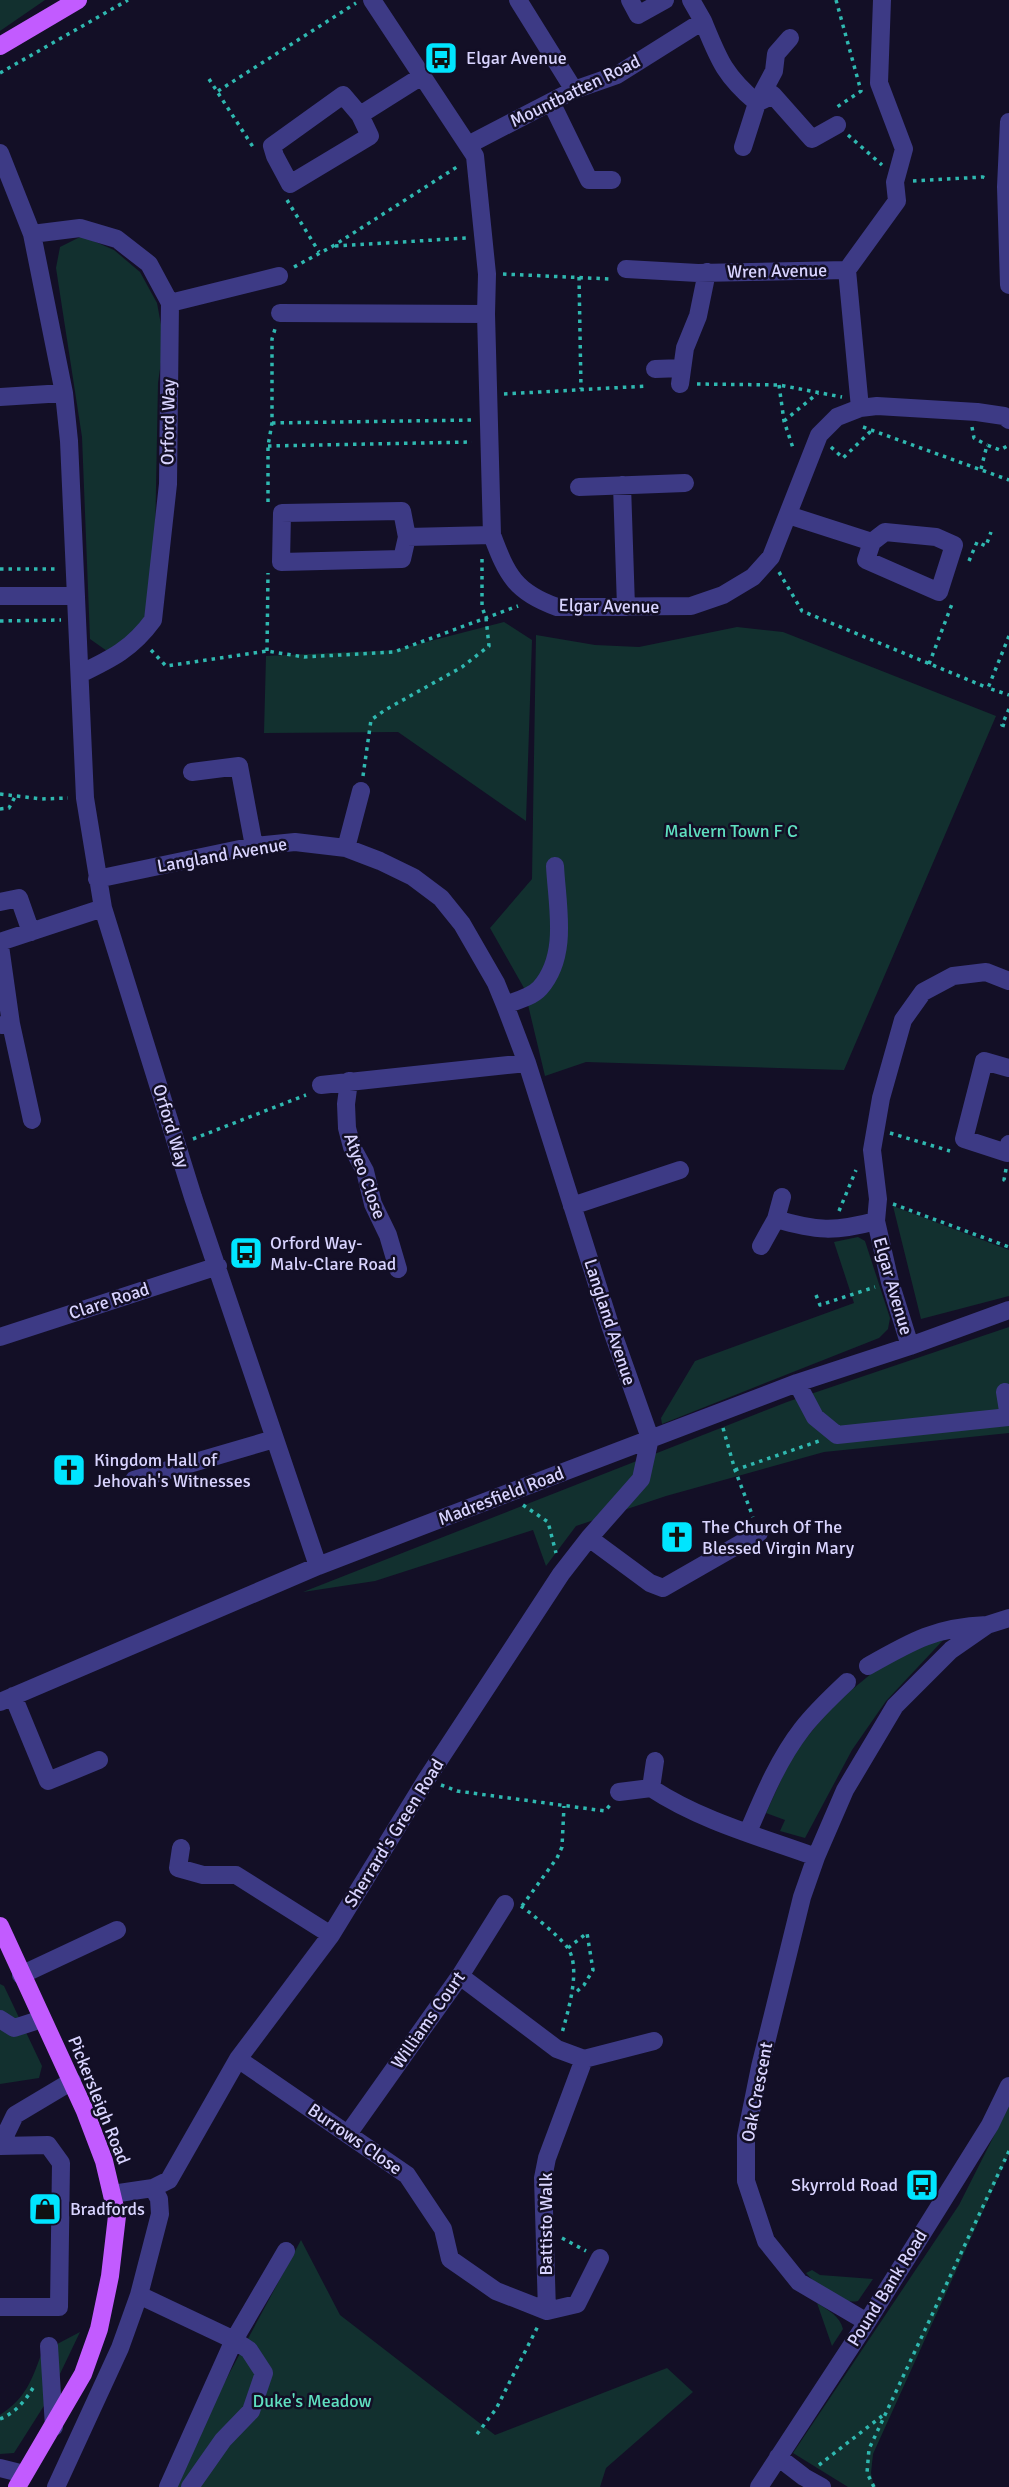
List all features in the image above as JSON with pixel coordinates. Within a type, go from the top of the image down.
[{"type":"main road","points":[[0,47],[78,0]]},
{"type":"main road","name":"Pickersleigh Road","points":[[0,1926],[72,2081],[104,2161],[117,2216],[100,2329],[83,2374],[20,2481]]},
{"type":"street","name":"Elgar Avenue","points":[[372,0],[472,150],[487,274],[487,535],[504,569],[519,587],[536,600],[557,607],[691,606],[723,595],[753,577],[771,558],[817,440],[837,417],[860,408],[877,406],[976,412],[1004,416],[1009,420]]},
{"type":"street","points":[[518,0],[574,90]]},
{"type":"street","points":[[630,0],[638,15],[661,1]]},
{"type":"street","points":[[691,0],[722,66],[738,87],[757,103]]},
{"type":"street","points":[[860,408],[848,270],[897,201],[895,182],[904,149],[879,83],[882,0]]},
{"type":"street","name":"Mountbatten Road","points":[[472,150],[574,90],[617,75],[703,21]]},
{"type":"street","points":[[743,147],[757,103],[774,71],[776,54],[790,38]]},
{"type":"street","points":[[360,115],[422,76]]},
{"type":"street","points":[[343,95],[360,115],[370,136],[290,184],[272,146],[343,95]]},
{"type":"street","points":[[757,103],[773,95],[812,139],[837,125]]},
{"type":"street","points":[[551,102],[589,180],[612,180]]},
{"type":"street","points":[[1009,122],[1006,187],[1009,285]]},
{"type":"street","name":"Orford Way","points":[[0,153],[32,234],[64,393],[69,441],[85,798],[103,908],[274,1439],[318,1566]]},
{"type":"street","name":"Orford Way","points":[[32,234],[80,228],[117,239],[149,264],[170,303],[168,484],[153,620],[140,638],[120,654],[80,674]]},
{"type":"street","name":"Wren Avenue","points":[[626,270],[848,270]]},
{"type":"street","name":"Wren Avenue","points":[[655,369],[681,376],[685,348],[698,316],[707,272]]},
{"type":"street","points":[[170,303],[279,276]]},
{"type":"street","points":[[280,313],[485,314]]},
{"type":"street","points":[[0,397],[64,393]]},
{"type":"street","points":[[579,486],[685,482]]},
{"type":"street","points":[[622,485],[626,607]]},
{"type":"street","points":[[402,511],[407,537],[402,559],[281,562],[282,513],[402,511]]},
{"type":"street","points":[[788,515],[872,542]]},
{"type":"street","points":[[885,531],[936,537],[954,545],[939,592],[866,560],[872,542],[885,531]]},
{"type":"street","points":[[407,537],[487,535]]},
{"type":"street","points":[[0,596],[76,596]]},
{"type":"street","points":[[192,772],[239,766],[254,846]]},
{"type":"street","points":[[346,848],[361,792]]},
{"type":"street","name":"Langland Avenue","points":[[97,879],[254,846],[295,842],[346,848],[413,877],[442,898],[462,924],[496,983],[527,1063],[650,1438]]},
{"type":"street","points":[[505,1006],[541,988],[555,962],[559,943],[555,866]]},
{"type":"street","points":[[0,902],[19,898],[31,932]]},
{"type":"street","points":[[32,1120],[6,1024],[0,944],[103,908]]},
{"type":"street","name":"Elgar Avenue","points":[[910,1346],[890,1282],[876,1221],[878,1199],[873,1156],[881,1098],[903,1020],[923,992],[953,975],[986,972],[1009,981]]},
{"type":"street","points":[[1009,1068],[984,1061],[964,1139],[1007,1153],[1009,1144]]},
{"type":"street","points":[[321,1086],[527,1063]]},
{"type":"street","name":"Atyeo Close","points":[[349,1081],[347,1128],[352,1147],[365,1171],[373,1204],[388,1236],[398,1269]]},
{"type":"street","points":[[572,1206],[680,1170]]},
{"type":"street","points":[[761,1246],[776,1220],[782,1197]]},
{"type":"street","points":[[776,1220],[801,1227],[834,1230],[876,1221]]},
{"type":"street","name":"Clare Road","points":[[0,1337],[218,1266]]},
{"type":"street","name":"Madresfield Road","points":[[6,1699],[318,1566],[797,1383],[1009,1310]]},
{"type":"street","points":[[797,1383],[815,1417],[837,1435],[1009,1417],[1005,1392]]},
{"type":"street","name":"Sherrard's Green Road","points":[[153,2188],[169,2180],[179,2166],[238,2059],[331,1935],[426,1780],[561,1574],[642,1479],[650,1438]]},
{"type":"street","points":[[134,1480],[274,1439]]},
{"type":"street","points":[[589,1538],[650,1583],[663,1588],[759,1534]]},
{"type":"street","name":"Oak Crescent","points":[[868,1666],[941,1630],[957,1626],[987,1625],[1009,1618]]},
{"type":"street","name":"Oak Crescent","points":[[867,2322],[799,2282],[766,2241],[747,2181],[746,2136],[760,2067],[803,1897],[816,1857],[845,1790],[895,1706],[951,1650],[987,1625]]},
{"type":"street","points":[[748,1832],[779,1764],[800,1732],[848,1682]]},
{"type":"street","points":[[6,1699],[48,1781],[99,1760]]},
{"type":"street","points":[[651,1788],[655,1761]]},
{"type":"street","points":[[619,1793],[651,1788],[704,1816],[816,1857]]},
{"type":"street","points":[[181,1848],[178,1868],[203,1875],[236,1875],[331,1935]]},
{"type":"street","name":"Williams Court","points":[[348,2134],[514,1905]]},
{"type":"street","points":[[21,1975],[117,1930]]},
{"type":"street","points":[[460,1976],[557,2049],[584,2059],[654,2041]]},
{"type":"street","points":[[0,2019],[13,2028],[42,2019]]},
{"type":"street","name":"Burrows Close","points":[[238,2059],[407,2175],[443,2229],[450,2259],[496,2291],[547,2311]]},
{"type":"street","name":"Battisto Walk","points":[[547,2311],[543,2178],[547,2158],[584,2059]]},
{"type":"street","points":[[0,2307],[59,2307],[61,2163],[48,2145],[0,2146],[15,2115],[72,2081]]},
{"type":"street","name":"Pound Bank Road","points":[[759,2487],[867,2322],[990,2125],[1009,2086]]},
{"type":"street","points":[[56,2487],[120,2348],[139,2294],[160,2214],[159,2199],[153,2188],[112,2194]]},
{"type":"street","points":[[169,2487],[234,2340],[286,2251]]},
{"type":"street","points":[[547,2311],[577,2304],[600,2258]]},
{"type":"street","points":[[139,2294],[234,2340],[249,2350],[264,2373],[251,2411],[223,2440],[190,2487]]},
{"type":"street","points":[[49,2346],[54,2427]]},
{"type":"street","points":[[778,2457],[822,2487]]},
{"type":"street","points":[[0,2468],[20,2481]]},
{"type":"path","points":[[0,73],[128,0]]},
{"type":"path","points":[[218,91],[361,0]]},
{"type":"path","points":[[836,0],[860,91],[830,112],[837,125],[882,165],[895,182],[984,177],[1006,187]]},
{"type":"path","points":[[279,276],[333,246],[472,150]]},
{"type":"path","points":[[333,246],[483,237]]},
{"type":"path","points":[[487,274],[614,279],[626,270]]},
{"type":"path","points":[[579,277],[581,389]]},
{"type":"path","points":[[268,514],[272,339],[280,313]]},
{"type":"path","points":[[779,385],[784,421],[794,452]]},
{"type":"path","points":[[784,421],[819,392]]},
{"type":"path","points":[[860,408],[859,425],[1009,480]]},
{"type":"path","points":[[272,423],[489,419]]},
{"type":"path","points":[[817,440],[831,446],[843,458],[873,430]]},
{"type":"path","points":[[268,446],[489,442]]},
{"type":"path","points":[[981,469],[988,445],[1000,450],[1009,446]]},
{"type":"path","points":[[361,792],[371,720],[462,667],[489,646],[482,607],[487,535]]},
{"type":"path","points":[[771,558],[802,611],[1009,695]]},
{"type":"path","points":[[0,569],[75,569]]},
{"type":"path","points":[[267,651],[268,569]]},
{"type":"path","points":[[140,638],[166,666],[267,651],[304,657],[394,652],[536,600]]},
{"type":"path","points":[[0,621],[77,620]]},
{"type":"path","points":[[988,688],[1009,636]]},
{"type":"path","points":[[1009,709],[1002,725],[1009,727]]},
{"type":"path","points":[[0,794],[42,799],[85,798]]},
{"type":"path","points":[[0,809],[9,808],[16,795]]},
{"type":"path","points":[[178,1144],[308,1094],[321,1086]]},
{"type":"path","points":[[875,1129],[952,1151]]},
{"type":"path","points":[[834,1230],[860,1160],[873,1156]]},
{"type":"path","points":[[997,1164],[1006,1167],[1004,1180],[1009,1182]]},
{"type":"path","points":[[878,1199],[1009,1247]]},
{"type":"path","points":[[816,1295],[820,1305],[890,1282]]},
{"type":"path","points":[[719,1413],[735,1470],[759,1534]]},
{"type":"path","points":[[735,1470],[837,1435]]},
{"type":"path","points":[[507,1493],[548,1522],[561,1574]]},
{"type":"path","points":[[426,1780],[457,1791],[605,1811],[619,1793]]},
{"type":"path","points":[[557,2049],[572,1995],[573,1973],[568,1948],[514,1905],[557,1858],[562,1847],[564,1806]]},
{"type":"path","points":[[568,1948],[587,1933],[593,1970],[584,1985],[572,1995]]},
{"type":"path","points":[[874,2487],[867,2473],[869,2449],[1009,2151]]},
{"type":"path","points":[[544,2230],[600,2258]]},
{"type":"path","points":[[477,2434],[496,2409],[547,2311]]},
{"type":"path","points":[[0,2419],[10,2415],[27,2398],[39,2379]]},
{"type":"path","points":[[804,2477],[884,2415]]},
{"type":"green space","points":[[0,0],[45,0],[0,31]]},
{"type":"green space","points":[[82,236],[114,250],[140,272],[157,303],[164,341],[158,383],[155,541],[148,618],[124,641],[107,651],[90,639],[82,437],[56,268],[60,247]]},
{"type":"green space","points":[[504,622],[532,640],[526,821],[398,732],[264,733],[266,656],[395,650]]},
{"type":"green space","name":"Malvern Town F C","points":[[737,627],[783,632],[996,716],[844,1070],[586,1062],[545,1076],[524,988],[490,928],[532,879],[536,635],[595,645],[639,647]]},
{"type":"green space","points":[[893,1206],[1009,1250],[1009,1296],[921,1319]]},
{"type":"green space","points":[[858,1237],[865,1241],[890,1318],[888,1329],[879,1338],[662,1424],[661,1418],[695,1361],[854,1303],[834,1242]]},
{"type":"green space","points":[[1009,1327],[1009,1433],[824,1452],[666,1496],[576,1526],[546,1566],[533,1530],[375,1581],[303,1592],[787,1402]]},
{"type":"green space","points":[[947,1636],[886,1701],[852,1750],[805,1838],[780,1831],[785,1820],[766,1813],[792,1756],[831,1707],[872,1673]]},
{"type":"green space","points":[[0,1984],[4,1986],[42,2066],[39,2078],[0,2084]]},
{"type":"green space","points":[[1009,2106],[1009,2154],[873,2454],[871,2473],[874,2487],[848,2487],[793,2453],[959,2205]]},
{"type":"green space","name":"Duke's Meadow","points":[[301,2240],[340,2315],[495,2435],[667,2368],[693,2392],[606,2468],[600,2487],[175,2487],[209,2411]]},
{"type":"green space","points":[[812,2270],[820,2275],[873,2279],[858,2301],[844,2300],[823,2289],[806,2273]]},
{"type":"green space","points":[[817,2303],[839,2320],[843,2329],[832,2346]]},
{"type":"green space","points":[[80,2332],[47,2401],[14,2453],[0,2454],[0,2415],[16,2402],[27,2388],[42,2352]]},
{"type":"place","name":"Elgar Avenue","points":[[441,58]]},
{"type":"place","name":"Orford Way- Malv-Clare Road","points":[[246,1253]]},
{"type":"place","name":"Kingdom Hall of Jehovah's Witnesses","points":[[69,1470]]},
{"type":"place","name":"The Church Of The Blessed Virgin Mary","points":[[677,1537]]},
{"type":"place","name":"Skyrrold Road","points":[[922,2185]]},
{"type":"place","name":"Bradfords","points":[[45,2209]]}]
